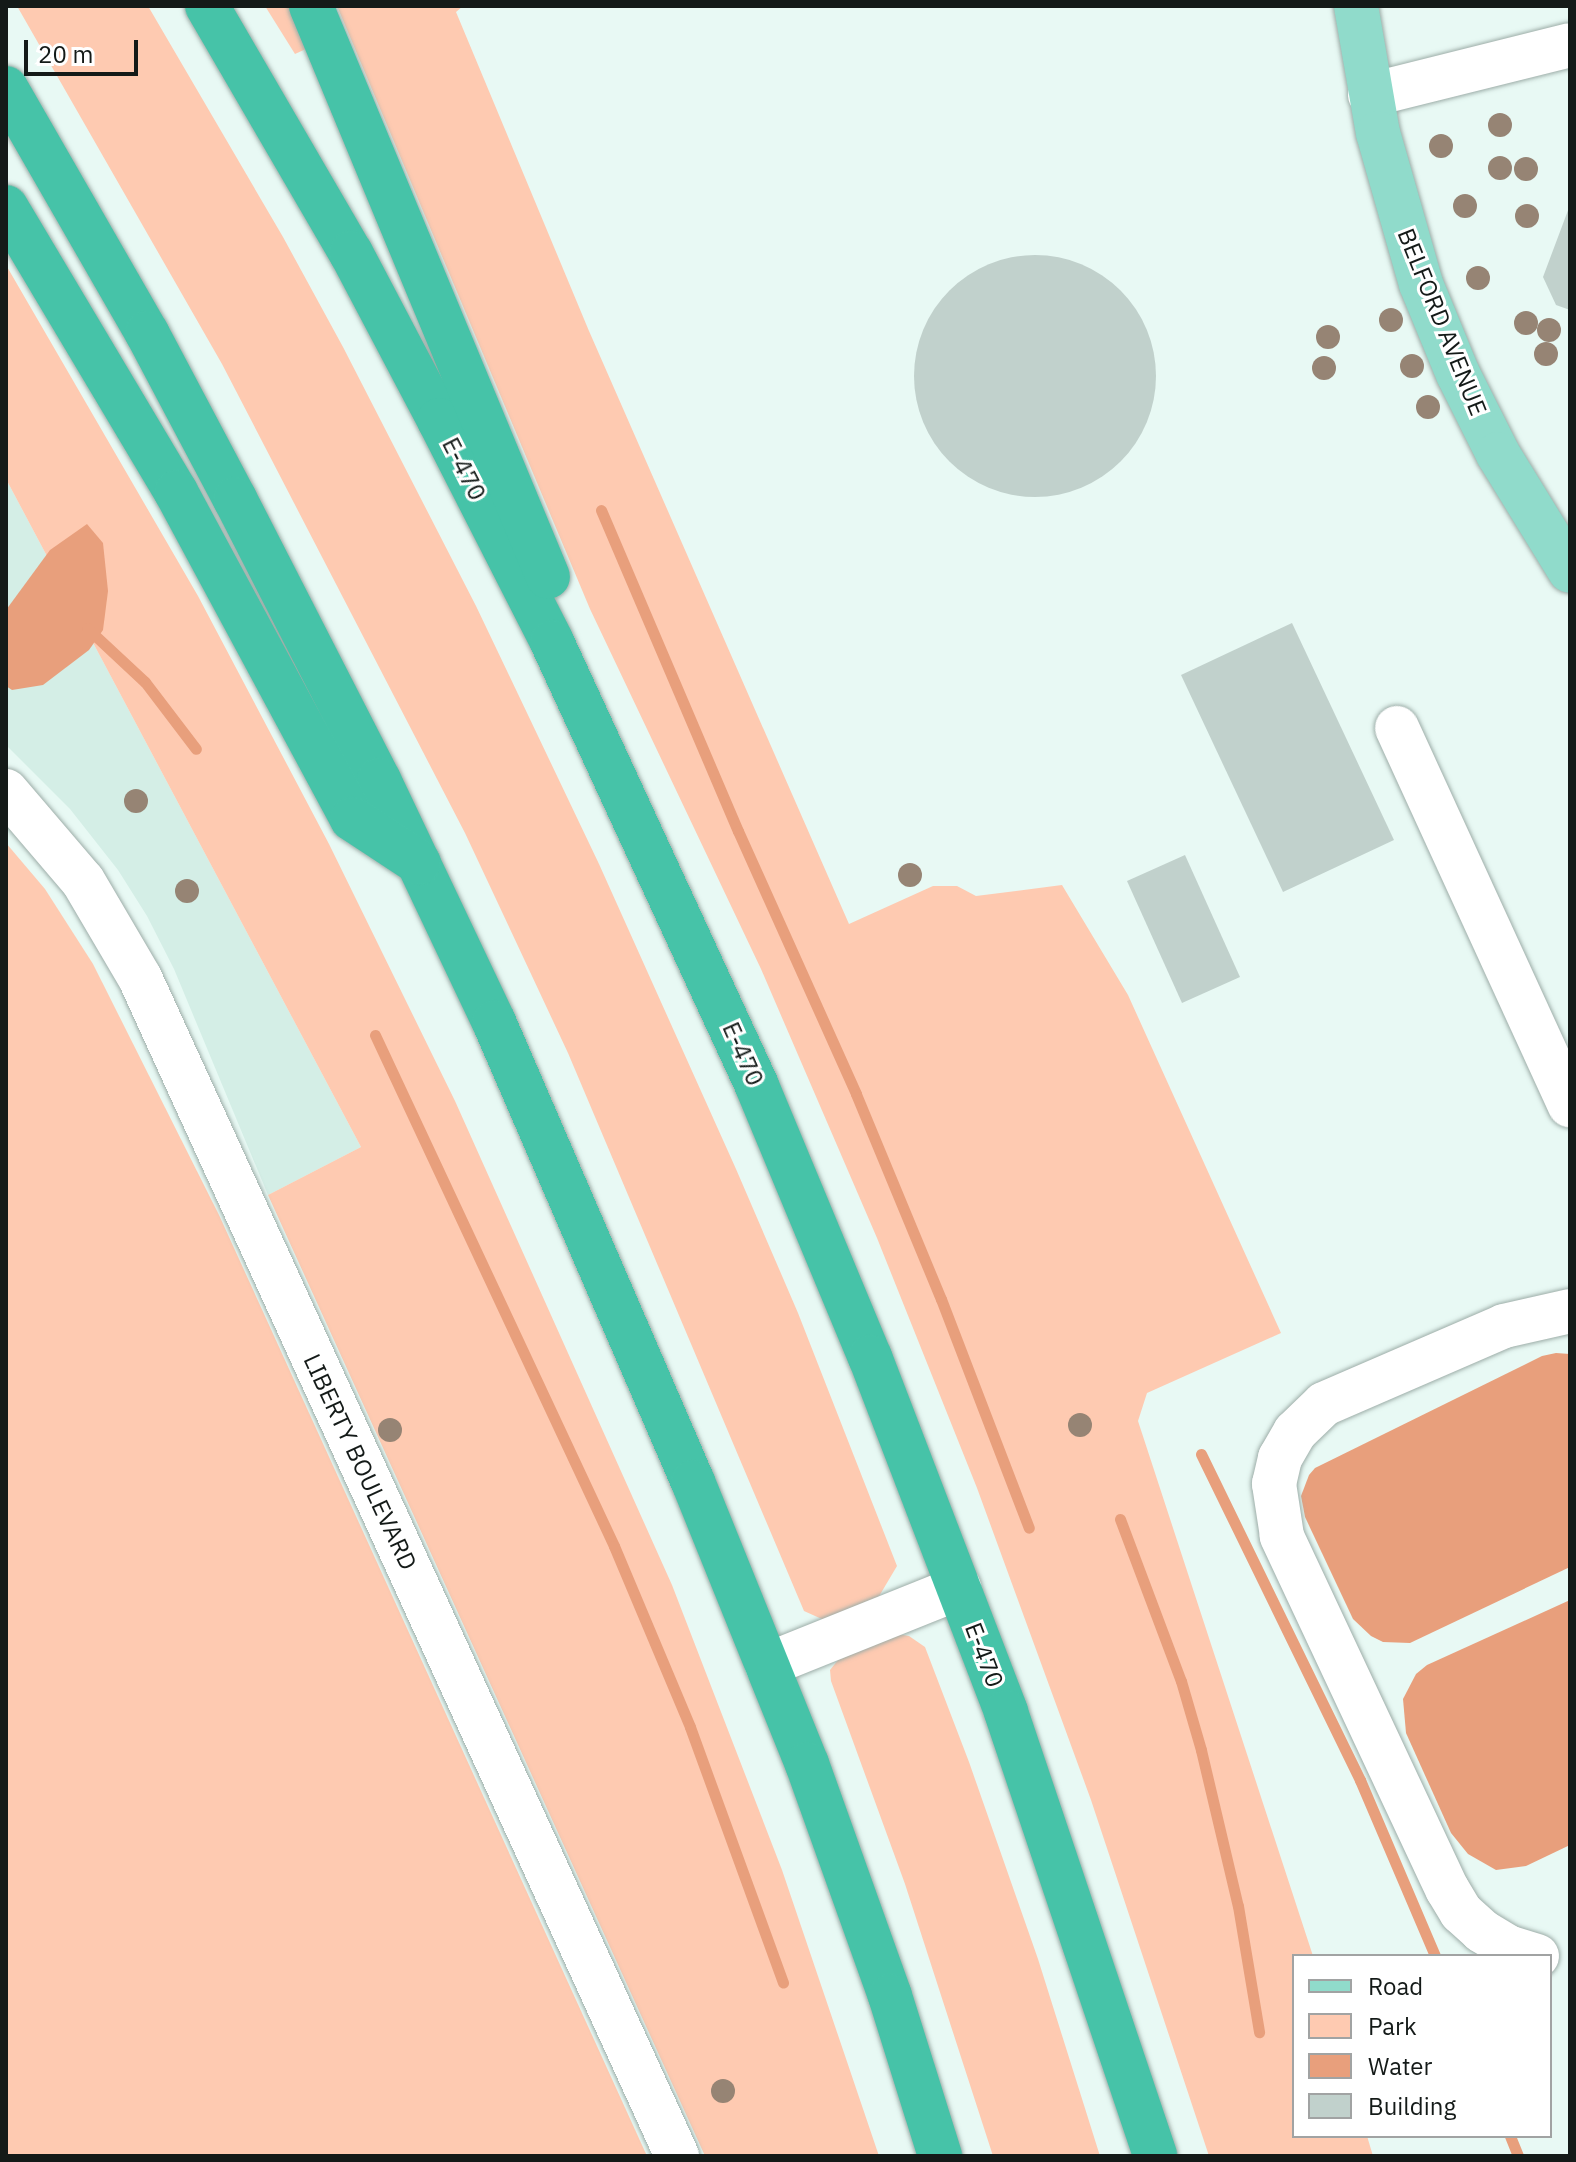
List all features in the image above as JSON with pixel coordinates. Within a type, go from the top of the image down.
[{"type":"highway","name":"E-470","points":[[207,6],[351,253],[588,718],[757,1086],[870,1357],[959,1588],[1049,1834],[1155,2156]]},
{"type":"highway","points":[[311,6],[564,617],[588,718]]},
{"type":"highway","points":[[6,88],[161,360],[419,863],[494,1022],[612,1289],[767,1665],[869,1936],[940,2156]]},
{"type":"highway","points":[[6,207],[176,492],[352,819],[419,863]]},
{"type":"main road","name":"BELFORD AVENUE","points":[[1356,6],[1370,95],[1399,216],[1445,344],[1498,454],[1570,571]]},
{"type":"street","points":[[1370,95],[1570,45]]},
{"type":"street","points":[[1397,728],[1570,1105]]},
{"type":"street","name":"LIBERTY BOULEVARD","points":[[6,791],[45,832],[96,899],[149,997],[677,2156]]},
{"type":"street","points":[[1530,1954],[1510,1948],[1482,1931],[1461,1912],[1447,1889],[1282,1536],[1274,1484],[1280,1458],[1295,1432],[1324,1404],[1504,1326],[1570,1311]]},
{"type":"street","points":[[767,1665],[959,1588]]},
{"type":"shaded area","points":[[6,479],[361,1147],[268,1195],[174,969],[147,916],[118,870],[70,809],[6,745]]},
{"type":"green space","points":[[17,6],[148,6],[283,237],[343,347],[476,606],[599,864],[798,1313],[897,1566],[878,1598],[824,1620],[804,1611],[568,1053],[465,833],[222,364]]},
{"type":"green space","points":[[265,6],[290,6],[308,48],[295,54]]},
{"type":"green space","points":[[337,6],[463,6],[456,12],[589,331],[849,924],[933,886],[957,886],[976,896],[1062,885],[1128,995],[1281,1333],[1147,1393],[1138,1421],[1312,1954],[1292,1954],[1292,2138],[1368,2138],[1373,2156],[1209,2156],[1091,1800],[977,1488],[877,1238],[761,969],[590,609]]},
{"type":"green space","points":[[6,265],[198,596],[329,844],[455,1101],[672,1585],[782,1870],[879,2156],[705,2156],[268,1195],[361,1147],[6,479]]},
{"type":"green space","points":[[6,843],[45,889],[93,964],[219,1215],[647,2156],[6,2156]]},
{"type":"green space","points":[[898,1634],[909,1636],[925,1647],[1038,1959],[1100,2156],[993,2156],[905,1884],[831,1681],[830,1670],[838,1660]]},
{"type":"water","points":[[87,524],[103,543],[108,591],[103,630],[89,650],[43,685],[12,690],[6,686],[6,610],[50,550]]},
{"type":"water","points":[[1570,1354],[1570,1567],[1410,1643],[1383,1642],[1371,1636],[1353,1619],[1305,1517],[1301,1496],[1309,1475],[1315,1468],[1542,1356]]},
{"type":"water","points":[[1570,1600],[1570,1845],[1526,1866],[1496,1870],[1468,1854],[1451,1833],[1406,1733],[1403,1699],[1416,1674],[1427,1665]]},
{"type":"building","points":[[1570,205],[1570,310],[1556,305],[1543,277]]},
{"type":"building","points":[[1035,255],[1081,264],[1120,291],[1147,330],[1156,376],[1147,422],[1120,461],[1081,488],[1035,497],[989,488],[950,461],[923,422],[914,376],[923,330],[950,291],[989,264]]},
{"type":"building","points":[[1292,623],[1394,840],[1283,892],[1181,675]]},
{"type":"building","points":[[1185,855],[1240,977],[1182,1003],[1127,881]]},
{"type":"waterway","points":[[601,510],[738,831],[856,1094],[941,1299],[1029,1528]]},
{"type":"waterway","points":[[87,628],[145,682],[196,749]]},
{"type":"waterway","points":[[375,1035],[614,1546],[690,1727],[783,1983]]},
{"type":"waterway","points":[[1201,1454],[1360,1780],[1434,1954]]},
{"type":"waterway","points":[[1120,1519],[1181,1681],[1201,1750],[1238,1906],[1259,2032]]},
{"type":"waterway","points":[[1511,2138],[1518,2156]]}]
